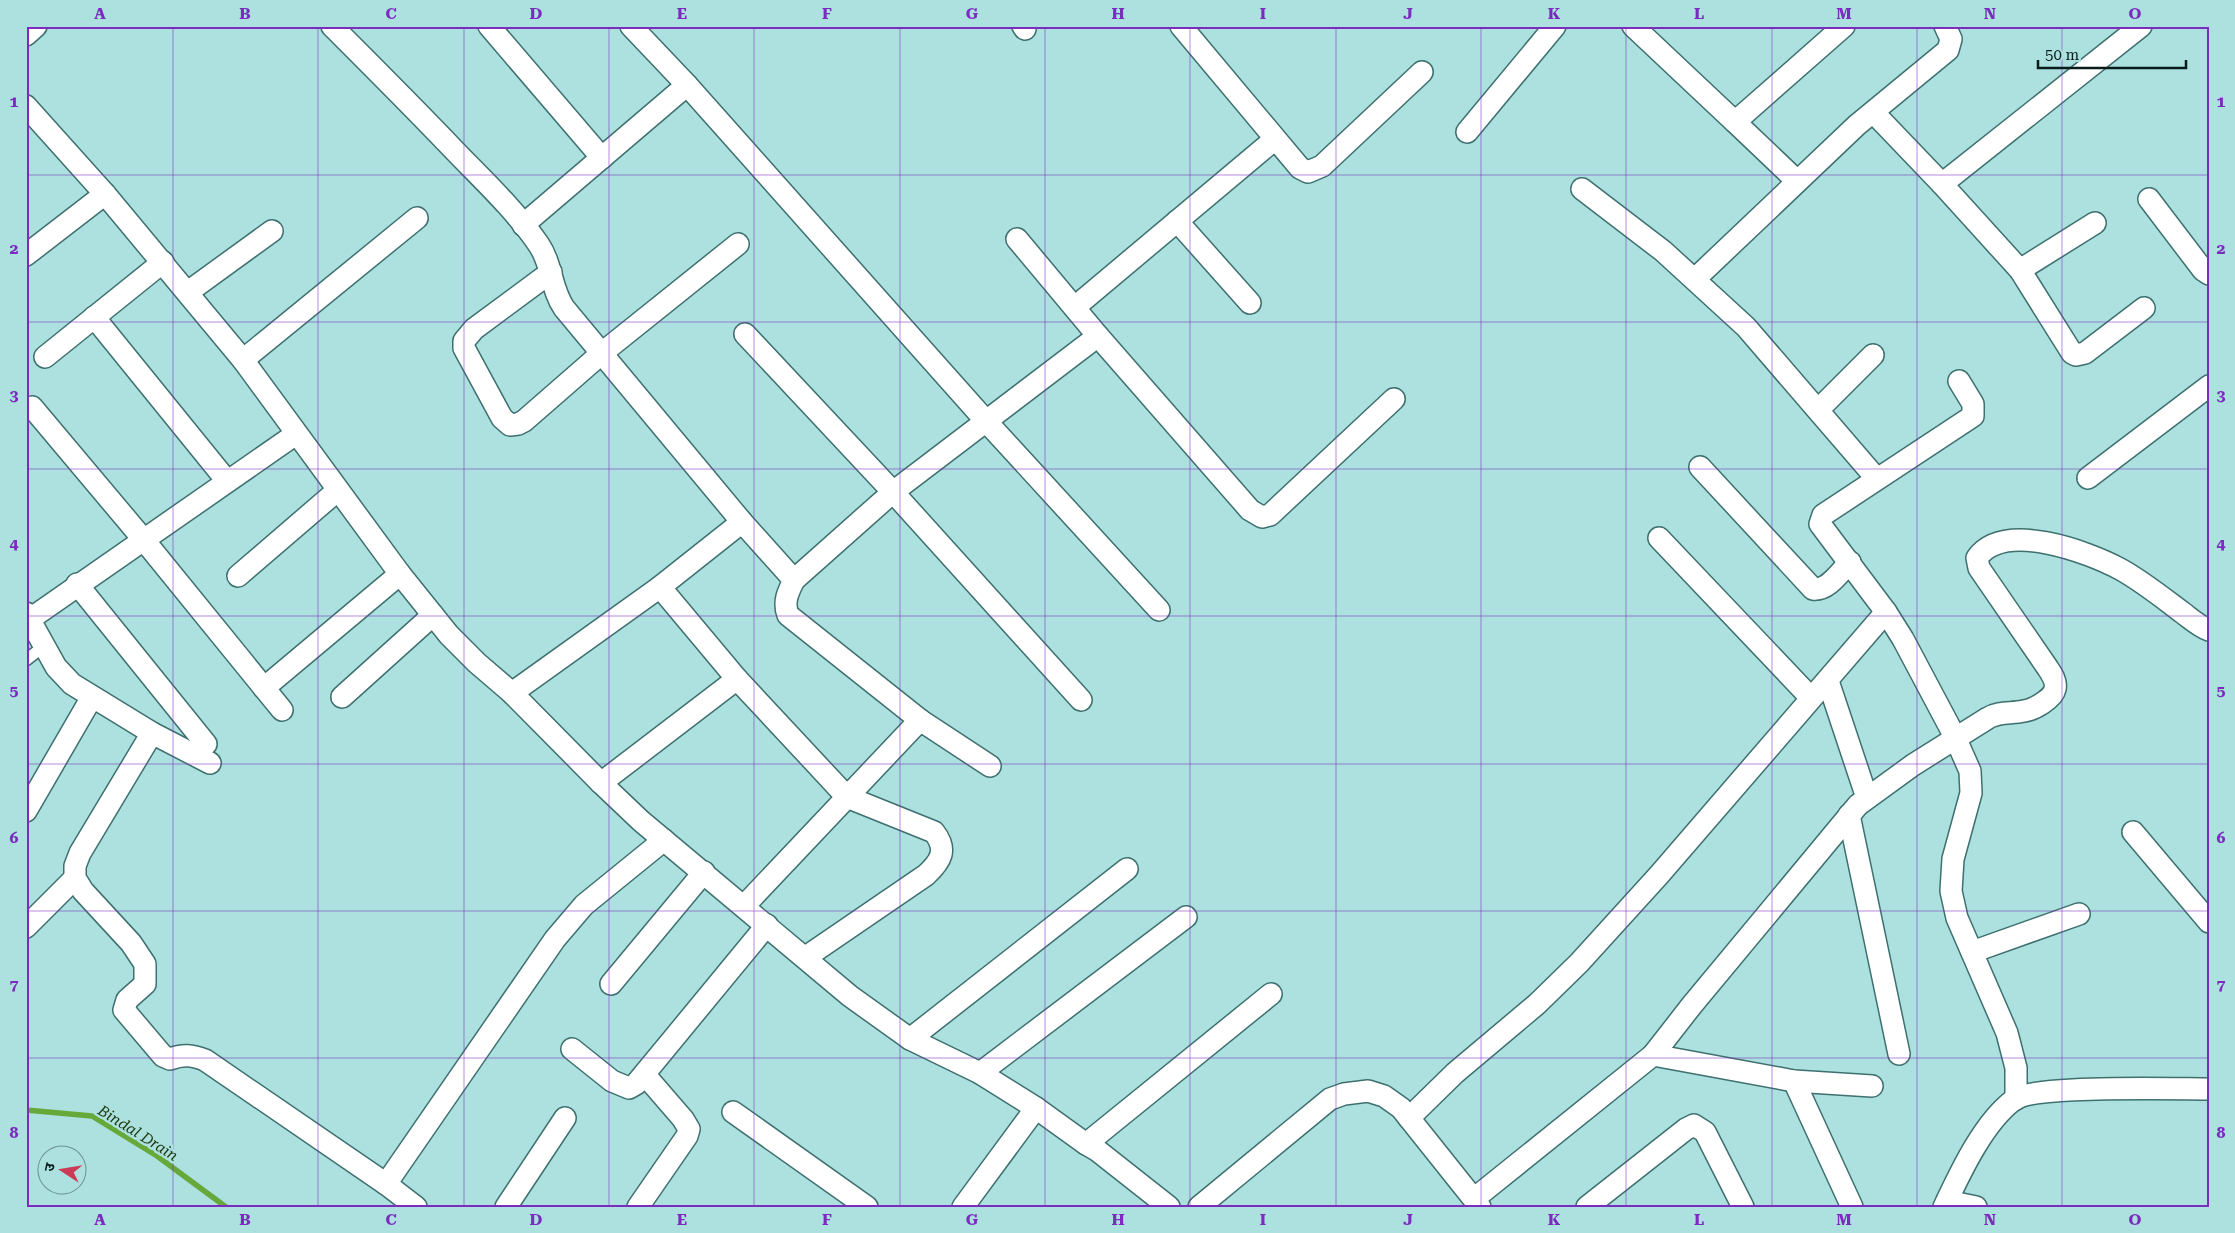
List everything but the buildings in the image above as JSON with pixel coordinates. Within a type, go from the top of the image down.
[{"type":"street","points":[[26,35],[36,26]]},
{"type":"street","points":[[332,26],[486,182],[523,224],[540,246],[551,272],[558,299],[742,522],[794,580]]},
{"type":"street","points":[[489,26],[602,158]]},
{"type":"street","points":[[631,26],[687,84],[985,420],[1160,610]]},
{"type":"street","points":[[1181,26],[1275,140],[1300,168],[1308,172],[1317,170],[1422,72]]},
{"type":"street","points":[[1467,132],[1555,26]]},
{"type":"street","points":[[1633,26],[1797,181]]},
{"type":"street","points":[[1735,122],[1844,26]]},
{"type":"street","points":[[1695,279],[1797,181],[1948,50],[1950,39],[1945,26]]},
{"type":"street","points":[[1942,184],[2141,26]]},
{"type":"street","points":[[523,224],[687,84]]},
{"type":"street","points":[[26,106],[105,194],[244,360],[296,434],[400,574],[433,615],[477,663],[512,693],[601,783],[664,840],[806,957],[850,996],[910,1039],[980,1073],[1036,1108],[1098,1151],[1169,1207]]},
{"type":"street","points":[[1874,113],[2020,270],[2072,353],[2076,355],[2085,353],[2144,308]]},
{"type":"street","points":[[1075,307],[1275,140]]},
{"type":"street","points":[[1582,189],[1642,233],[1746,327],[1876,478]]},
{"type":"street","points":[[26,255],[105,194]]},
{"type":"street","points":[[2149,199],[2203,270],[2209,274]]},
{"type":"street","points":[[244,360],[417,218]]},
{"type":"street","points":[[1177,222],[1250,303]]},
{"type":"street","points":[[2020,270],[2095,223]]},
{"type":"street","points":[[188,292],[272,231]]},
{"type":"street","points":[[1017,239],[1098,336],[1250,510],[1262,517],[1270,514],[1394,399]]},
{"type":"street","points":[[551,272],[474,330],[464,341],[464,348],[502,418],[510,425],[524,421],[602,353],[738,244]]},
{"type":"street","points":[[45,356],[163,262]]},
{"type":"street","points":[[94,317],[228,481]]},
{"type":"street","points":[[745,334],[893,492],[1081,700]]},
{"type":"street","points":[[990,766],[920,720],[788,615],[785,608],[787,594],[794,580],[893,492],[985,420],[1098,336]]},
{"type":"street","points":[[1818,410],[1873,355]]},
{"type":"street","points":[[1959,381],[1974,404],[1973,416],[1876,478],[1823,515],[1820,520],[1821,527],[1850,562],[1886,612],[1955,737],[1970,771],[1972,785],[1968,810],[1954,859],[1951,891],[1957,918],[2007,1033],[2016,1068],[2016,1099]]},
{"type":"street","points":[[2088,478],[2209,386]]},
{"type":"street","points":[[32,407],[143,539],[282,710]]},
{"type":"street","points":[[77,584],[208,753],[152,733],[72,684],[56,667],[28,616],[296,434]]},
{"type":"street","points":[[1700,467],[1813,589],[1820,590],[1826,586],[1850,562]]},
{"type":"street","points":[[238,576],[338,490]]},
{"type":"street","points":[[512,693],[660,587],[742,522]]},
{"type":"street","points":[[1659,538],[1811,698]]},
{"type":"street","points":[[1199,1207],[1330,1099],[1344,1094],[1368,1092],[1384,1096],[1401,1108],[1478,1202],[1653,1056],[1692,1005],[1849,815],[1867,798],[1955,737],[1993,715],[2032,709],[2046,700],[2056,688],[2055,680],[2047,667],[1978,568],[1977,558],[1988,547],[2016,540],[2044,542],[2069,549],[2120,569],[2209,630]]},
{"type":"street","points":[[264,688],[400,574]]},
{"type":"street","points":[[660,587],[737,679],[847,797],[934,832],[940,840],[942,849],[940,862],[926,875],[806,957]]},
{"type":"street","points":[[1409,1118],[1455,1074],[1538,1004],[1579,964],[1660,875],[1886,612]]},
{"type":"street","points":[[342,697],[433,615]]},
{"type":"street","points":[[601,783],[737,679]]},
{"type":"street","points":[[1828,681],[1867,798]]},
{"type":"street","points":[[26,811],[92,697]]},
{"type":"street","points":[[744,906],[920,720]]},
{"type":"street","points":[[152,733],[80,853],[75,866],[75,878],[83,891],[131,943],[145,964],[144,984],[128,1000],[124,1010],[163,1056],[170,1059],[181,1055],[193,1055],[205,1060],[386,1184],[416,1207]]},
{"type":"street","points":[[1849,815],[1899,1054]]},
{"type":"street","points":[[2133,832],[2209,922]]},
{"type":"street","points":[[386,1184],[555,939],[584,905],[664,840]]},
{"type":"street","points":[[910,1039],[1127,869]]},
{"type":"street","points":[[611,984],[704,872]]},
{"type":"street","points":[[26,927],[75,878]]},
{"type":"street","points":[[1972,952],[2079,914]]},
{"type":"street","points":[[980,1073],[1186,917]]},
{"type":"street","points":[[572,1049],[612,1081],[629,1088],[645,1075],[767,925]]},
{"type":"street","points":[[1086,1144],[1271,994]]},
{"type":"street","points":[[1653,1056],[1794,1081],[1872,1086]]},
{"type":"street","points":[[638,1207],[687,1136],[689,1129],[683,1119],[645,1075]]},
{"type":"street","points":[[1794,1081],[1852,1207]]},
{"type":"street","points":[[1976,1207],[1946,1204],[1968,1158],[1990,1126],[2016,1099],[2047,1092],[2209,1089]]},
{"type":"street","points":[[963,1207],[1036,1108]]},
{"type":"street","points":[[733,1112],[867,1207]]},
{"type":"street","points":[[506,1207],[565,1118]]},
{"type":"street","points":[[1587,1207],[1686,1129],[1694,1125],[1705,1132],[1743,1207]]},
{"type":"lane","points":[[26,660],[44,646]]},
{"type":"waterway","name":"Bindal Drain","points":[[26,1110],[92,1116],[157,1156],[226,1207]]}]
